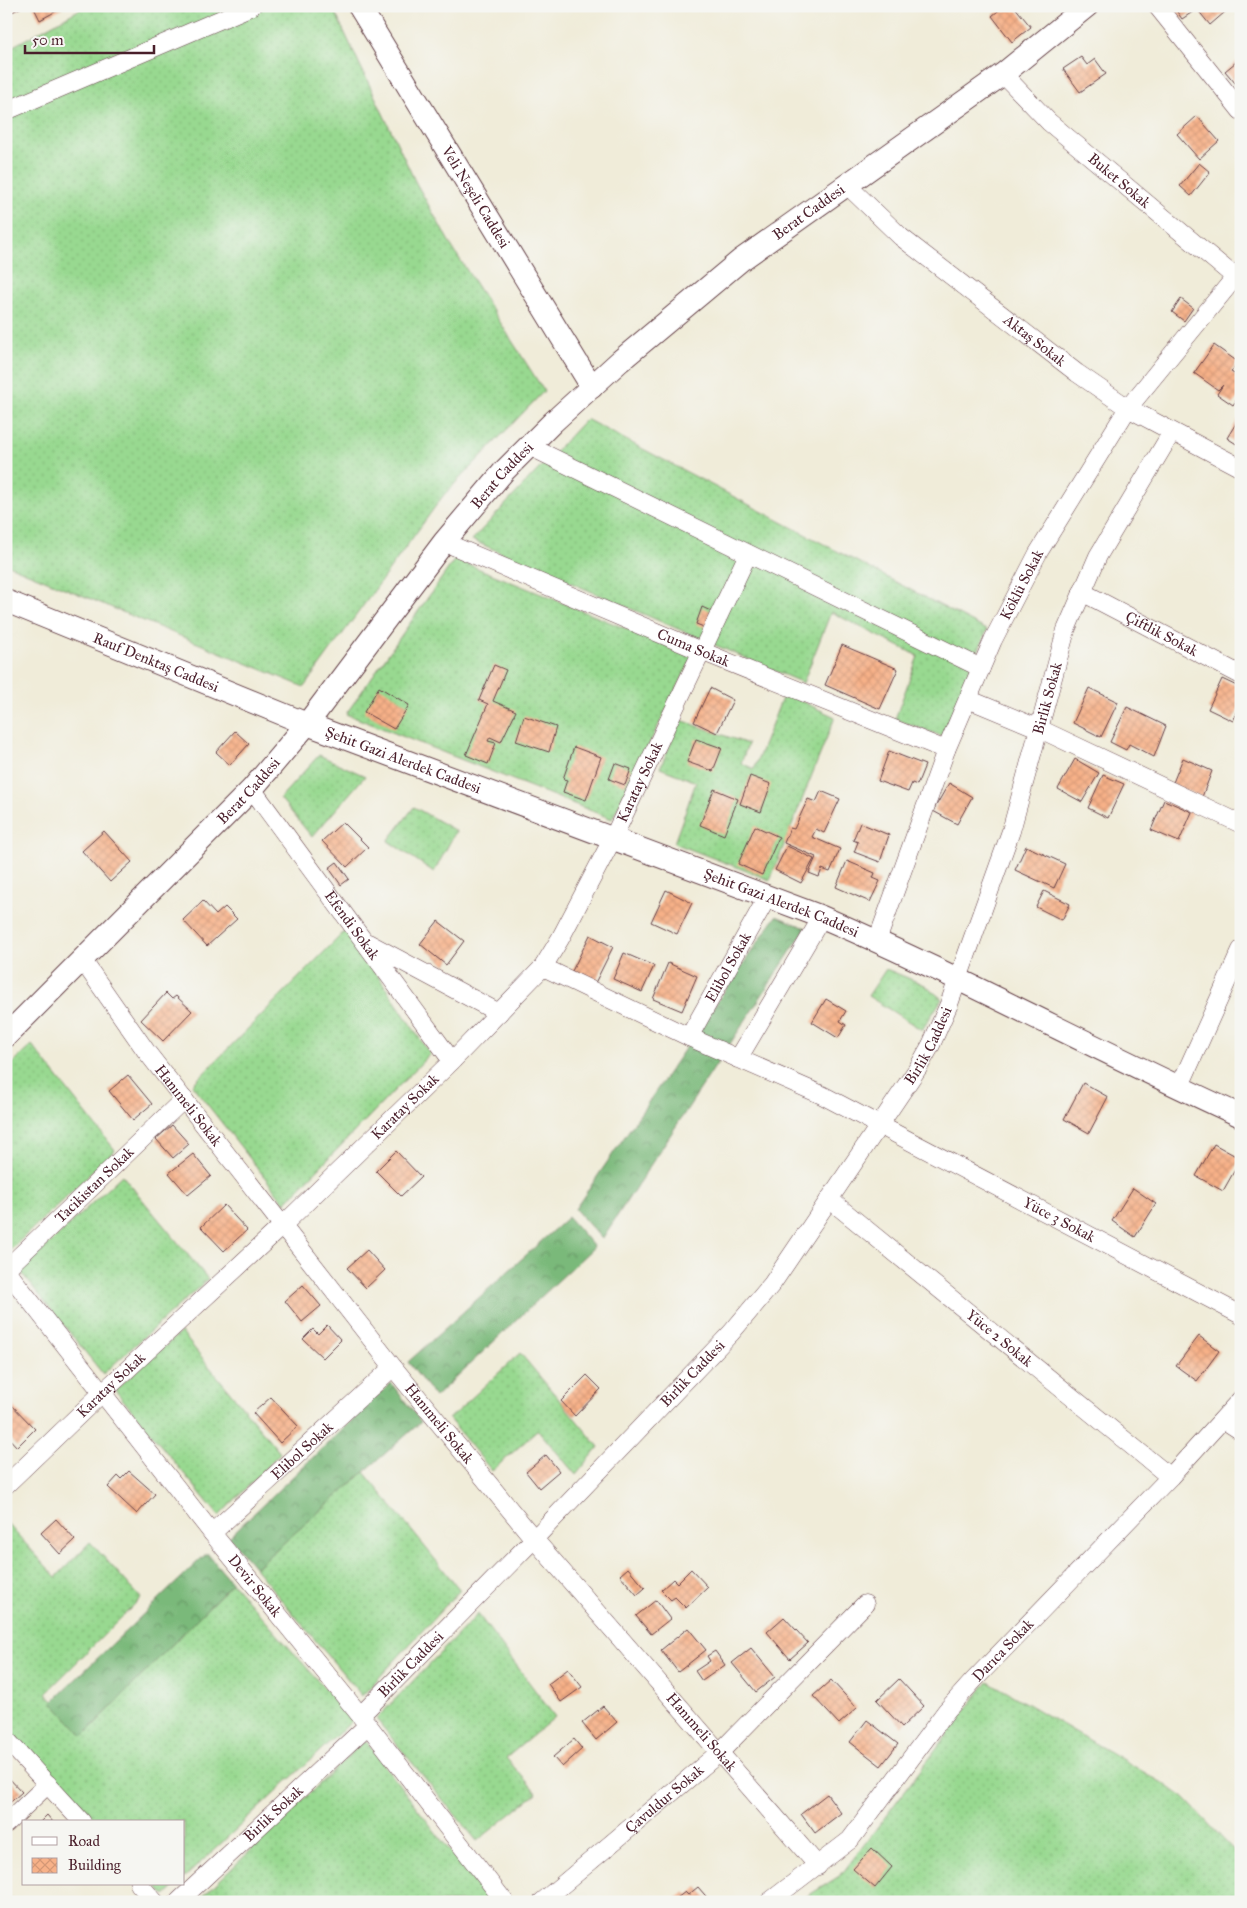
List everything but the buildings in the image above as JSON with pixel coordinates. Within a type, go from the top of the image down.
[{"type":"street","points":[[6,111],[252,6]]},
{"type":"street","name":"Veli Neşeli Caddesi","points":[[359,6],[592,387]]},
{"type":"street","name":"Berat Caddesi","points":[[6,1036],[83,961],[252,789],[307,724],[444,542],[504,471],[529,446],[592,387],[735,266],[1003,74],[1087,6]]},
{"type":"street","points":[[1156,6],[1241,111]]},
{"type":"street","name":"Buket Sokak","points":[[1003,74],[1049,122],[1239,276]]},
{"type":"street","name":"Aktaş Sokak","points":[[848,185],[901,237],[1050,352],[1128,408],[1241,468]]},
{"type":"street","name":"Köklü Sokak","points":[[876,941],[946,750],[1017,591],[1038,553],[1128,408],[1239,276]]},
{"type":"street","name":"Birlik Sokak","points":[[958,980],[1011,831],[1066,630],[1098,556],[1172,432]]},
{"type":"street","points":[[529,446],[981,668]]},
{"type":"street","name":"Cuma Sokak","points":[[444,542],[701,651],[946,750]]},
{"type":"street","name":"Karatay Sokak","points":[[6,1485],[103,1392],[283,1226],[452,1061],[543,967],[560,940],[613,838],[748,554]]},
{"type":"street","name":"Çiftlik Sokak","points":[[1082,592],[1241,675]]},
{"type":"street","name":"Rauf Denktaş Caddesi","points":[[6,601],[307,724]]},
{"type":"street","points":[[968,699],[1040,729],[1241,824]]},
{"type":"street","name":"Şehit Gazi Alerdek Caddesi","points":[[307,724],[822,917],[1241,1116]]},
{"type":"street","name":"Efendi Sokak","points":[[252,789],[452,1061]]},
{"type":"street","name":"Elibol Sokak","points":[[689,1037],[768,896]]},
{"type":"street","points":[[738,1059],[822,917]]},
{"type":"street","points":[[363,940],[499,1013]]},
{"type":"street","points":[[1179,1088],[1241,950]]},
{"type":"street","name":"Hanımeli Sokak","points":[[83,961],[146,1051],[393,1367],[534,1539],[818,1866]]},
{"type":"street","name":"Yüce 3 Sokak","points":[[543,967],[689,1037],[822,1095],[1241,1314]]},
{"type":"street","name":"Birlik Caddesi","points":[[364,1720],[731,1333],[772,1284],[931,1046],[958,980]]},
{"type":"street","name":"Tacikistan Sokak","points":[[6,1270],[184,1099]]},
{"type":"street","name":"Yüce 2 Sokak","points":[[829,1199],[1170,1477]]},
{"type":"street","name":"Devir Sokak","points":[[6,1270],[212,1533],[364,1720],[505,1902]]},
{"type":"street","name":"Elibol Sokak","points":[[212,1533],[393,1367]]},
{"type":"street","name":"Darıca Sokak","points":[[769,1902],[850,1840],[938,1722],[973,1681],[1170,1477],[1224,1420],[1241,1399]]},
{"type":"street","points":[[1224,1420],[1241,1431]]},
{"type":"street","name":"Çavuldur Sokak","points":[[542,1902],[720,1752],[865,1604]]},
{"type":"street","name":"Birlik Sokak","points":[[178,1902],[364,1720]]},
{"type":"street","points":[[6,1739],[80,1820]]},
{"type":"street","points":[[6,1824],[48,1784]]},
{"type":"street","points":[[141,1886],[154,1902]]},
{"type":"green space","points":[[86,6],[332,6],[415,181],[452,247],[544,391],[443,496],[304,687],[6,564],[6,50]]},
{"type":"green space","points":[[586,419],[987,630],[942,736],[895,719],[918,656],[831,612],[803,683],[472,540]]},
{"type":"green space","points":[[455,559],[693,656],[612,819],[346,714]]},
{"type":"green space","points":[[784,693],[835,717],[770,880],[674,843],[696,782],[660,768],[681,720],[748,744],[741,763],[754,769]]},
{"type":"green space","points":[[319,755],[365,776],[312,837],[280,798]]},
{"type":"green space","points":[[414,807],[456,831],[434,872],[388,841]]},
{"type":"green space","points":[[776,916],[806,928],[602,1239],[575,1209]]},
{"type":"green space","points":[[347,929],[430,1054],[285,1203],[192,1085]]},
{"type":"green space","points":[[886,969],[925,985],[942,999],[922,1030],[868,996]]},
{"type":"green space","points":[[32,1045],[115,1150],[8,1252],[6,1250],[6,1069]]},
{"type":"green space","points":[[122,1175],[208,1279],[103,1374],[20,1271]]},
{"type":"green space","points":[[568,1217],[594,1247],[435,1397],[408,1362]]},
{"type":"green space","points":[[181,1332],[280,1453],[219,1516],[115,1390]]},
{"type":"green space","points":[[520,1353],[599,1447],[576,1475],[538,1430],[492,1471],[449,1419]]},
{"type":"green space","points":[[391,1383],[421,1422],[255,1568],[229,1537]]},
{"type":"green space","points":[[364,1472],[460,1590],[362,1696],[255,1568]]},
{"type":"green space","points":[[6,1522],[56,1577],[90,1542],[141,1598],[46,1693],[83,1736],[232,1583],[353,1720],[185,1877],[185,1820],[93,1820],[6,1728]]},
{"type":"green space","points":[[207,1553],[232,1583],[83,1736],[52,1702]]},
{"type":"green space","points":[[478,1614],[555,1717],[506,1758],[537,1793],[477,1841],[376,1719]]},
{"type":"green space","points":[[988,1681],[1166,1785],[1184,1798],[1241,1858],[1241,1902],[798,1902],[841,1875]]},
{"type":"green space","points":[[365,1740],[489,1902],[197,1902]]},
{"type":"green space","points":[[157,1886],[176,1886],[165,1896]]}]
